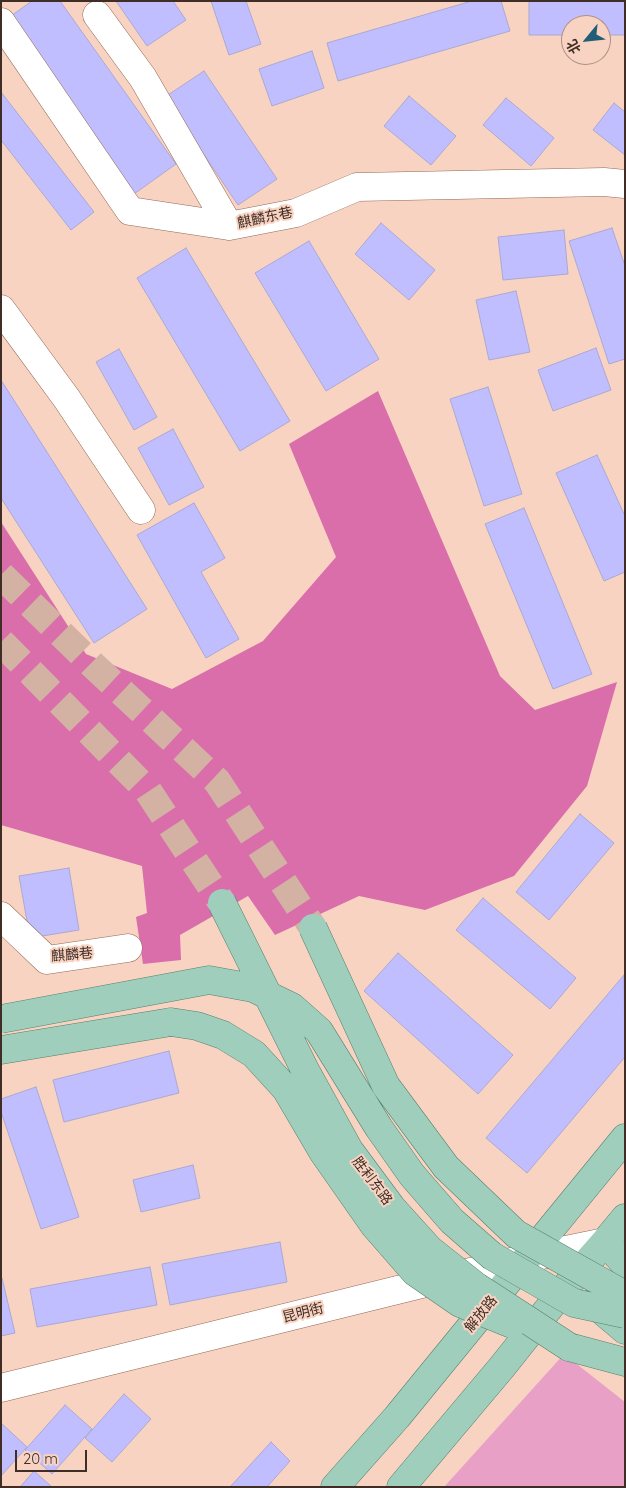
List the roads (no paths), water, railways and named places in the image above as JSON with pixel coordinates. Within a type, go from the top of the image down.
[{"type":"main road","name":"胜利东路","points":[[222,903],[305,1070],[349,1150],[392,1208],[429,1249],[470,1282],[522,1317],[569,1347],[625,1362]]},
{"type":"main road","points":[[313,928],[386,1086],[446,1167],[516,1234],[625,1294]]},
{"type":"main road","points":[[1,1019],[208,980],[253,988],[292,1007],[319,1031],[384,1136],[412,1175],[452,1222],[492,1256],[574,1303],[625,1314]]},
{"type":"main road","points":[[1,1050],[171,1022],[197,1026],[223,1035],[254,1054],[286,1089],[323,1152],[374,1225],[415,1272],[460,1303],[569,1347]]},
{"type":"main road","name":"解放路","points":[[335,1487],[397,1417],[625,1138]]},
{"type":"main road","points":[[401,1487],[502,1367],[568,1283],[625,1218]]},
{"type":"main road","points":[[605,1242],[625,1264]]},
{"type":"main road","points":[[568,1283],[625,1330]]},
{"type":"street","points":[[97,15],[144,78],[229,226]]},
{"type":"street","name":"麒麟东巷","points":[[1,22],[130,211],[229,226],[296,212],[357,187],[604,182],[625,184]]},
{"type":"street","points":[[1,309],[67,398],[141,510]]},
{"type":"street","name":"麒麟巷","points":[[1,916],[47,960],[128,948]]},
{"type":"street","name":"昆明街","points":[[1,1388],[527,1258],[605,1242]]},
{"type":"tunnel","points":[[1,575],[95,667],[217,781],[313,928]]},
{"type":"tunnel","points":[[1,642],[148,791],[222,903]]}]
